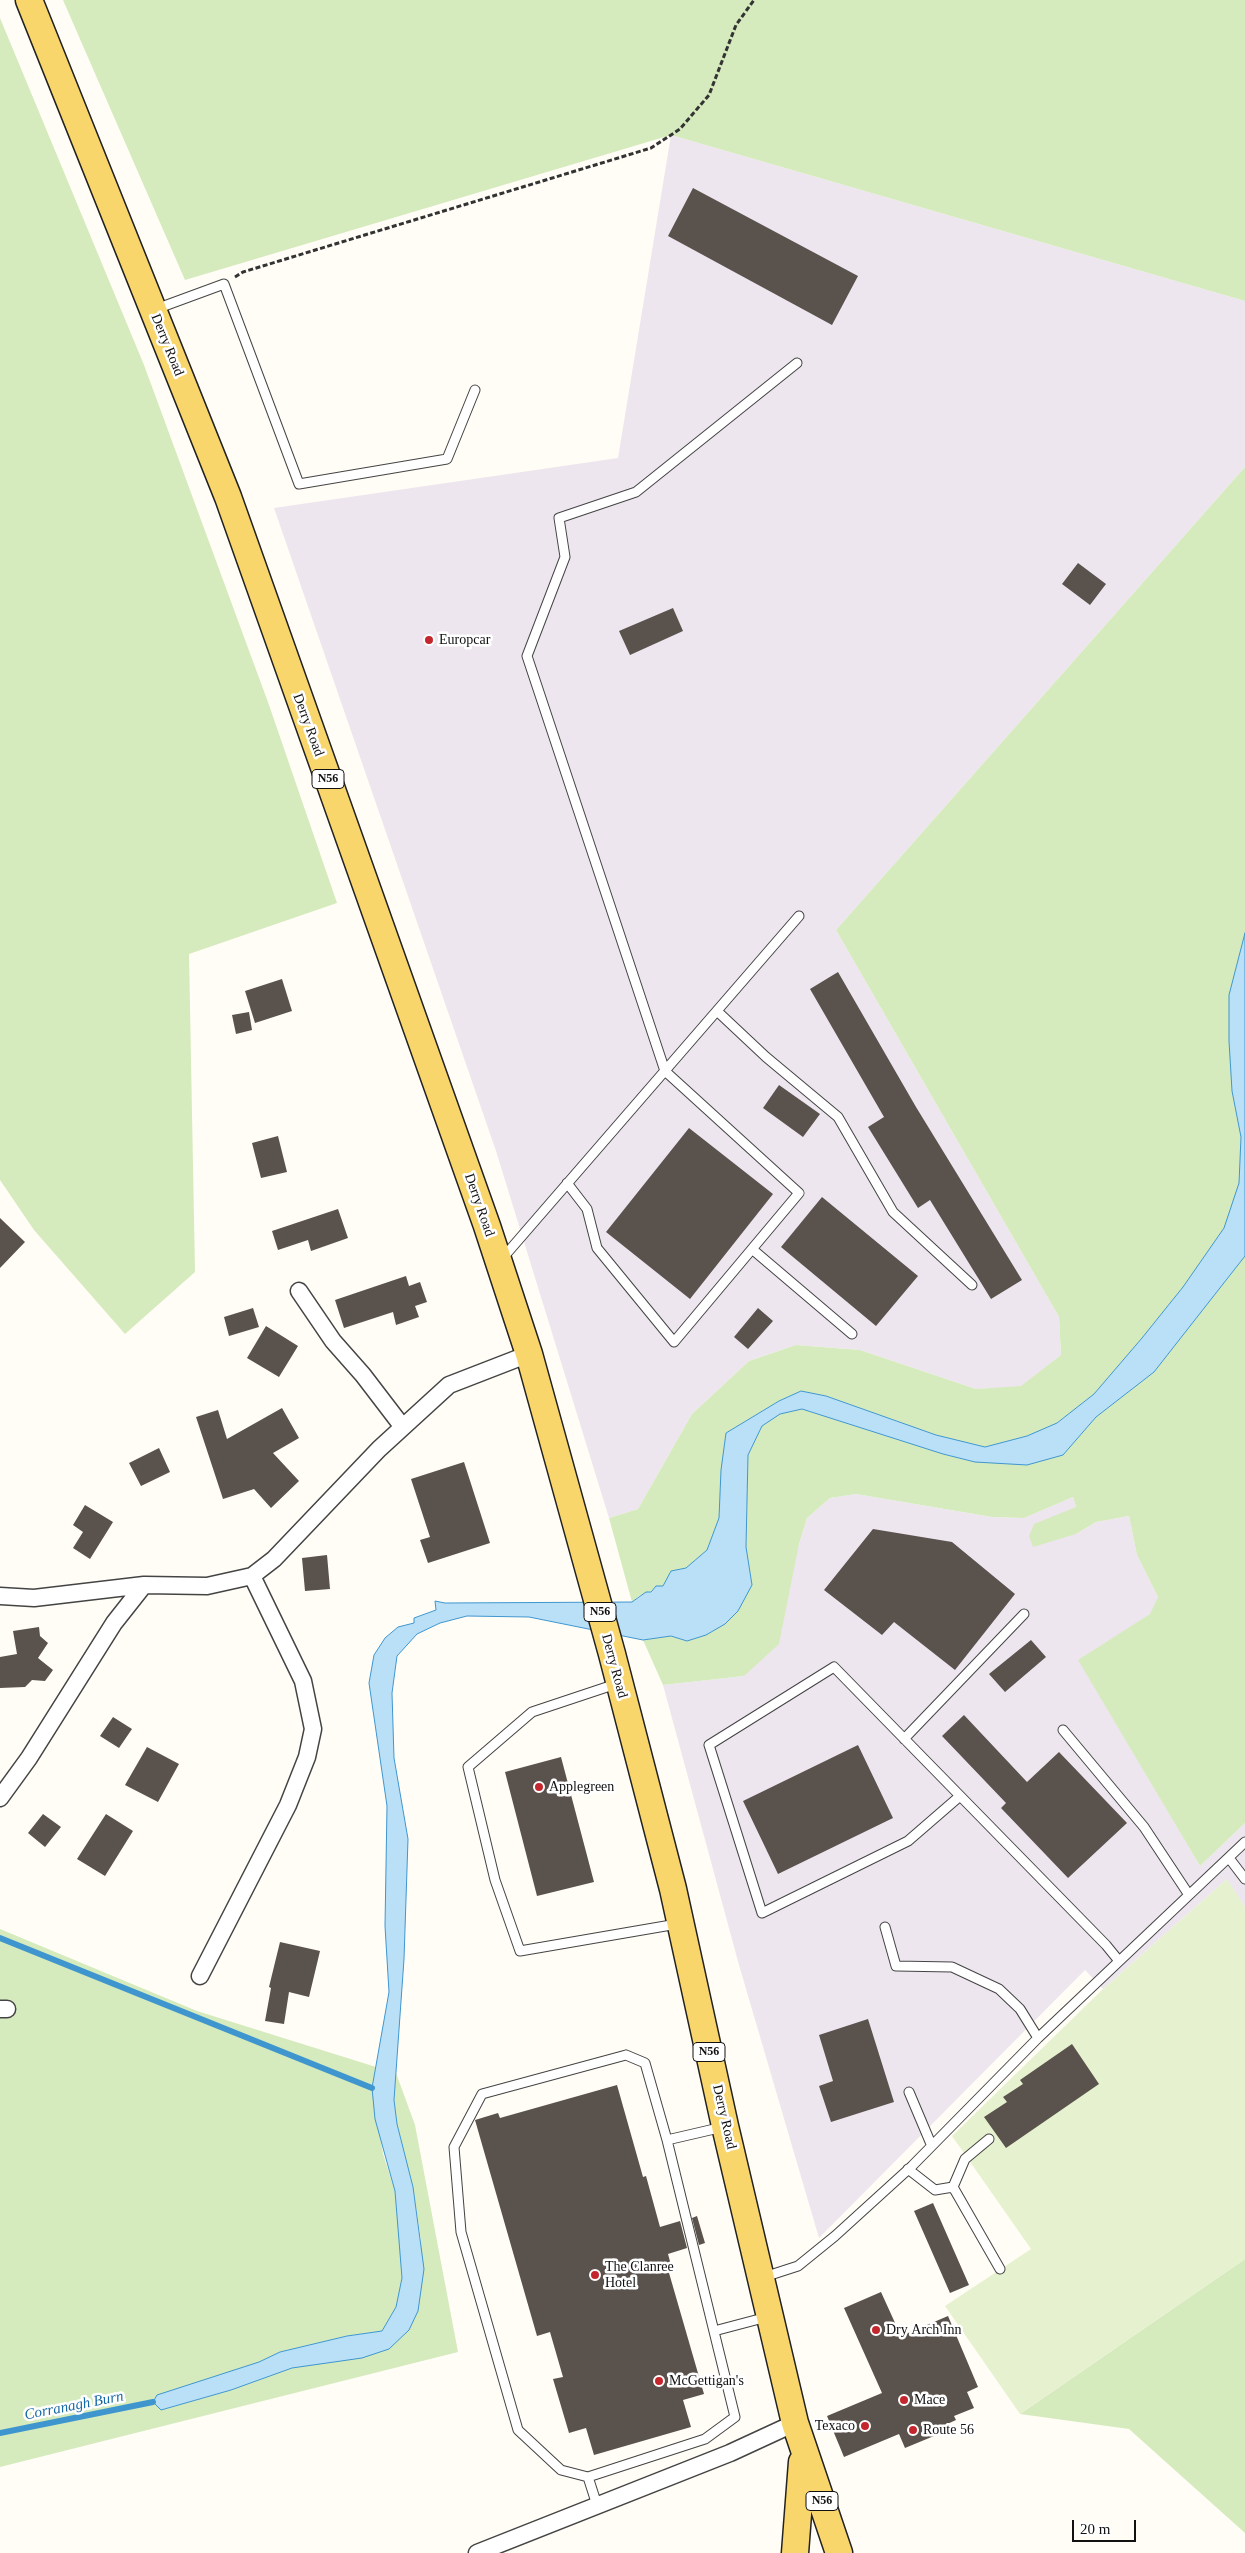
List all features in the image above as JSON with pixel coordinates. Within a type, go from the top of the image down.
[{"type":"main road","name":"Derry Road","points":[[29,0],[231,507],[484,1217],[528,1354],[612,1654],[680,1923],[725,2126],[795,2424],[802,2450],[839,2553]]},
{"type":"main road","name":"Derry Road","points":[[795,2553],[802,2450]]},
{"type":"street","points":[[299,1291],[333,1341],[363,1375],[402,1426]]},
{"type":"street","points":[[0,1596],[34,1598],[144,1585],[207,1586],[252,1576],[274,1559],[337,1491],[402,1426],[449,1385],[528,1354]]},
{"type":"street","points":[[200,1976],[288,1805],[308,1757],[312,1729],[303,1681],[252,1576]]},
{"type":"street","points":[[0,1798],[29,1758],[114,1623],[144,1585]]},
{"type":"street","points":[[477,2553],[730,2453],[795,2424]]},
{"type":"lane","points":[[153,310],[224,284],[299,484],[447,459],[476,390]]},
{"type":"lane","points":[[567,1183],[587,1209],[597,1248],[674,1342],[799,1193],[665,1071],[527,656],[565,557],[559,518],[636,492],[798,363]]},
{"type":"lane","points":[[498,1264],[799,916]]},
{"type":"lane","points":[[717,1011],[766,1057],[838,1117],[893,1212],[972,1285]]},
{"type":"lane","points":[[752,1249],[852,1334]]},
{"type":"lane","points":[[904,1739],[1024,1614]]},
{"type":"lane","points":[[960,1796],[908,1841],[762,1913],[709,1745],[834,1667],[960,1796],[1119,1961]]},
{"type":"lane","points":[[619,1683],[532,1712],[468,1767],[495,1880],[520,1951],[680,1923]]},
{"type":"lane","points":[[1063,1730],[1144,1827],[1189,1895]]},
{"type":"lane","points":[[761,2277],[798,2266],[835,2236],[908,2169],[1038,2038],[1245,1842]]},
{"type":"lane","points":[[1229,1858],[1245,1879]]},
{"type":"lane","points":[[885,1927],[896,1966],[952,1967],[999,1989],[1020,2009],[1038,2038]]},
{"type":"lane","points":[[626,2055],[645,2063],[667,2140],[714,2331],[735,2416],[705,2439],[588,2476],[561,2470],[518,2430],[461,2232],[454,2147],[482,2094],[626,2055]]},
{"type":"lane","points":[[909,2092],[931,2144]]},
{"type":"lane","points":[[667,2140],[725,2126]]},
{"type":"lane","points":[[953,2187],[965,2159],[989,2139]]},
{"type":"lane","points":[[908,2169],[935,2190],[953,2187]]},
{"type":"lane","points":[[953,2187],[1000,2269]]},
{"type":"lane","points":[[714,2331],[769,2316]]},
{"type":"lane","points":[[588,2476],[597,2505]]},
{"type":"path","points":[[224,284],[243,272],[650,148],[680,129],[709,95],[736,25],[754,0]]},
{"type":"shaded area","points":[[671,135],[1245,301],[1245,467],[836,930],[1059,1317],[1061,1355],[1021,1387],[976,1389],[860,1350],[796,1345],[749,1361],[692,1414],[638,1509],[609,1518],[496,1151],[274,508],[618,458]]},
{"type":"shaded area","points":[[856,1494],[992,1517],[1024,1518],[1073,1497],[1076,1507],[1076,1534],[1096,1522],[1129,1516],[1137,1555],[1158,1597],[1151,1614],[1079,1660],[1200,1866],[1245,1823],[1245,1907],[1226,1880],[1103,1989],[1085,1970],[819,2238],[739,1965],[663,1685],[744,1676],[799,1544],[807,1518],[830,1498]]},
{"type":"green space","points":[[63,0],[1245,0],[1245,301],[671,135],[185,280]]},
{"type":"green space","points":[[0,18],[144,365],[269,705],[337,903],[189,954],[195,1272],[125,1334],[34,1230],[0,1180]]},
{"type":"green space","points":[[1245,467],[1245,933],[1229,995],[1232,1091],[1241,1137],[1239,1183],[1224,1228],[1183,1287],[1094,1394],[1057,1423],[1027,1436],[985,1447],[936,1435],[826,1396],[801,1391],[779,1401],[726,1433],[721,1471],[719,1518],[707,1550],[686,1568],[671,1571],[663,1586],[639,1596],[632,1602],[609,1518],[638,1509],[692,1414],[749,1361],[796,1345],[860,1350],[976,1389],[1021,1386],[1061,1355],[1059,1317],[836,930]]},
{"type":"green space","points":[[1245,1256],[1245,1823],[1200,1866],[1078,1660],[1150,1614],[1158,1597],[1137,1555],[1129,1516],[1096,1522],[1076,1534],[1033,1547],[1029,1536],[1034,1524],[1076,1507],[1073,1497],[1024,1518],[992,1517],[856,1494],[830,1498],[807,1518],[799,1544],[779,1644],[744,1676],[663,1685],[643,1640],[671,1636],[687,1641],[752,1585],[746,1547],[748,1455],[762,1426],[779,1414],[802,1409],[943,1454],[975,1462],[1001,1462],[1063,1455],[1096,1417],[1154,1372]]},
{"type":"green space","points":[[1227,1879],[1245,1907],[1245,2259],[1020,2414],[945,2306],[1031,2249],[952,2136],[1103,1989]]},
{"type":"green space","points":[[0,1929],[197,2011],[376,2067],[372,2088],[383,2154],[395,2191],[402,2278],[396,2307],[382,2331],[347,2336],[280,2352],[161,2410],[231,2390],[292,2368],[389,2349],[421,2241],[413,2187],[397,2124],[394,2100],[396,2073],[415,2125],[458,2352],[0,2467]]},
{"type":"green space","points":[[1245,2259],[1245,2533],[1129,2429],[1020,2414]]},
{"type":"water","points":[[1245,933],[1245,1256],[1154,1372],[1096,1417],[1063,1455],[1027,1465],[975,1462],[943,1454],[802,1409],[780,1414],[762,1426],[748,1455],[746,1547],[752,1585],[738,1611],[725,1624],[706,1635],[687,1641],[671,1636],[643,1640],[529,1617],[467,1616],[440,1623],[417,1634],[397,1656],[392,1693],[394,1758],[408,1839],[404,1959],[394,2100],[397,2124],[413,2187],[424,2269],[418,2311],[409,2330],[389,2349],[362,2358],[292,2368],[231,2390],[161,2410],[153,2402],[157,2395],[259,2362],[280,2352],[347,2336],[382,2331],[396,2307],[402,2278],[395,2191],[375,2119],[372,2088],[389,1992],[385,1926],[387,1806],[369,1683],[374,1655],[385,1638],[398,1627],[414,1623],[414,1618],[436,1610],[435,1601],[445,1603],[632,1602],[646,1592],[651,1592],[656,1586],[663,1586],[671,1571],[686,1568],[707,1550],[719,1518],[721,1470],[726,1433],[779,1401],[801,1391],[826,1396],[936,1435],[985,1447],[1027,1436],[1057,1423],[1094,1394],[1183,1287],[1224,1228],[1239,1183],[1241,1137],[1232,1091],[1229,995]]},
{"type":"building","points":[[693,188],[858,276],[832,325],[668,236]]},
{"type":"building","points":[[1078,563],[1106,584],[1090,605],[1062,584]]},
{"type":"building","points":[[673,608],[683,631],[630,655],[619,631]]},
{"type":"building","points":[[838,972],[916,1107],[1022,1280],[991,1299],[930,1200],[918,1208],[868,1127],[884,1117],[810,989]]},
{"type":"building","points":[[282,979],[292,1011],[255,1023],[245,991]]},
{"type":"building","points":[[249,1012],[252,1030],[236,1034],[232,1015]]},
{"type":"building","points":[[779,1085],[820,1114],[803,1137],[763,1108]]},
{"type":"building","points":[[689,1128],[773,1194],[690,1299],[606,1232]]},
{"type":"building","points":[[278,1136],[287,1172],[261,1178],[252,1143]]},
{"type":"building","points":[[822,1197],[918,1276],[876,1326],[781,1247]]},
{"type":"building","points":[[338,1209],[348,1238],[311,1251],[308,1240],[278,1250],[272,1231]]},
{"type":"building","points":[[0,1218],[25,1242],[0,1268]]},
{"type":"building","points":[[406,1276],[409,1286],[420,1282],[427,1302],[415,1306],[419,1317],[396,1325],[393,1312],[344,1328],[335,1300]]},
{"type":"building","points":[[253,1308],[259,1327],[229,1336],[224,1317]]},
{"type":"building","points":[[758,1308],[773,1321],[748,1349],[734,1337]]},
{"type":"building","points":[[266,1326],[298,1346],[279,1377],[247,1358]]},
{"type":"building","points":[[282,1408],[299,1438],[273,1453],[299,1481],[271,1508],[254,1489],[223,1499],[196,1417],[218,1410],[227,1439]]},
{"type":"building","points":[[159,1448],[170,1472],[141,1486],[129,1463]]},
{"type":"building","points":[[464,1462],[490,1543],[428,1563],[420,1540],[430,1537],[411,1479]]},
{"type":"building","points":[[85,1505],[113,1522],[90,1559],[73,1548],[83,1532],[73,1525]]},
{"type":"building","points":[[873,1529],[952,1542],[1015,1594],[955,1670],[894,1622],[882,1635],[824,1590]]},
{"type":"building","points":[[327,1555],[330,1589],[305,1591],[302,1558]]},
{"type":"building","points":[[39,1627],[40,1636],[48,1643],[38,1658],[53,1670],[45,1681],[32,1680],[25,1687],[0,1688],[0,1657],[17,1654],[13,1631]]},
{"type":"building","points":[[1031,1640],[1046,1657],[1005,1692],[989,1674]]},
{"type":"building","points":[[964,1715],[1027,1782],[1059,1752],[1127,1823],[1068,1878],[1001,1808],[1006,1803],[942,1736]]},
{"type":"building","points":[[113,1717],[132,1729],[119,1748],[100,1736]]},
{"type":"building","points":[[858,1745],[893,1818],[778,1874],[743,1801]]},
{"type":"building","points":[[147,1747],[179,1764],[158,1802],[125,1785]]},
{"type":"building","points":[[561,1757],[594,1882],[537,1896],[505,1772]]},
{"type":"building","points":[[43,1814],[61,1827],[45,1847],[28,1833]]},
{"type":"building","points":[[106,1814],[133,1831],[105,1876],[77,1859]]},
{"type":"building","points":[[280,1942],[320,1951],[309,1997],[289,1992],[284,2024],[265,2021],[271,1988],[269,1987]]},
{"type":"building","points":[[868,2019],[894,2102],[831,2122],[819,2086],[833,2081],[819,2035]]},
{"type":"building","points":[[1072,2044],[1099,2084],[1006,2148],[984,2117],[1007,2102],[1003,2097],[1023,2084],[1020,2080]]},
{"type":"building","name":"The Clanree Hotel","points":[[617,2085],[643,2177],[646,2176],[660,2227],[680,2221],[687,2248],[668,2254],[671,2265],[667,2266],[704,2394],[683,2400],[691,2427],[594,2455],[586,2428],[569,2433],[553,2379],[563,2377],[550,2332],[537,2336],[475,2120],[498,2113],[500,2118]]},
{"type":"building","points":[[933,2203],[969,2285],[950,2293],[914,2211]]},
{"type":"building","points":[[697,2216],[705,2243],[699,2245],[692,2218]]},
{"type":"building","points":[[881,2292],[901,2336],[948,2316],[978,2387],[967,2392],[974,2408],[954,2416],[956,2420],[943,2426],[946,2431],[905,2448],[899,2434],[844,2457],[827,2416],[882,2393],[844,2308]]},
{"type":"waterway","points":[[0,1938],[372,2088]]},
{"type":"waterway","name":"Corranagh Burn","points":[[0,2433],[153,2402]]},
{"type":"place","name":"Europcar","points":[[429,640]]},
{"type":"place","name":"Applegreen","points":[[539,1787]]},
{"type":"place","name":"The Clanree Hotel","points":[[595,2275]]},
{"type":"place","name":"Dry Arch Inn","points":[[876,2330]]},
{"type":"place","name":"McGettigan's","points":[[659,2381]]},
{"type":"place","name":"Mace","points":[[904,2400]]},
{"type":"place","name":"Texaco","points":[[865,2426]]},
{"type":"place","name":"Route 56","points":[[913,2430]]}]
